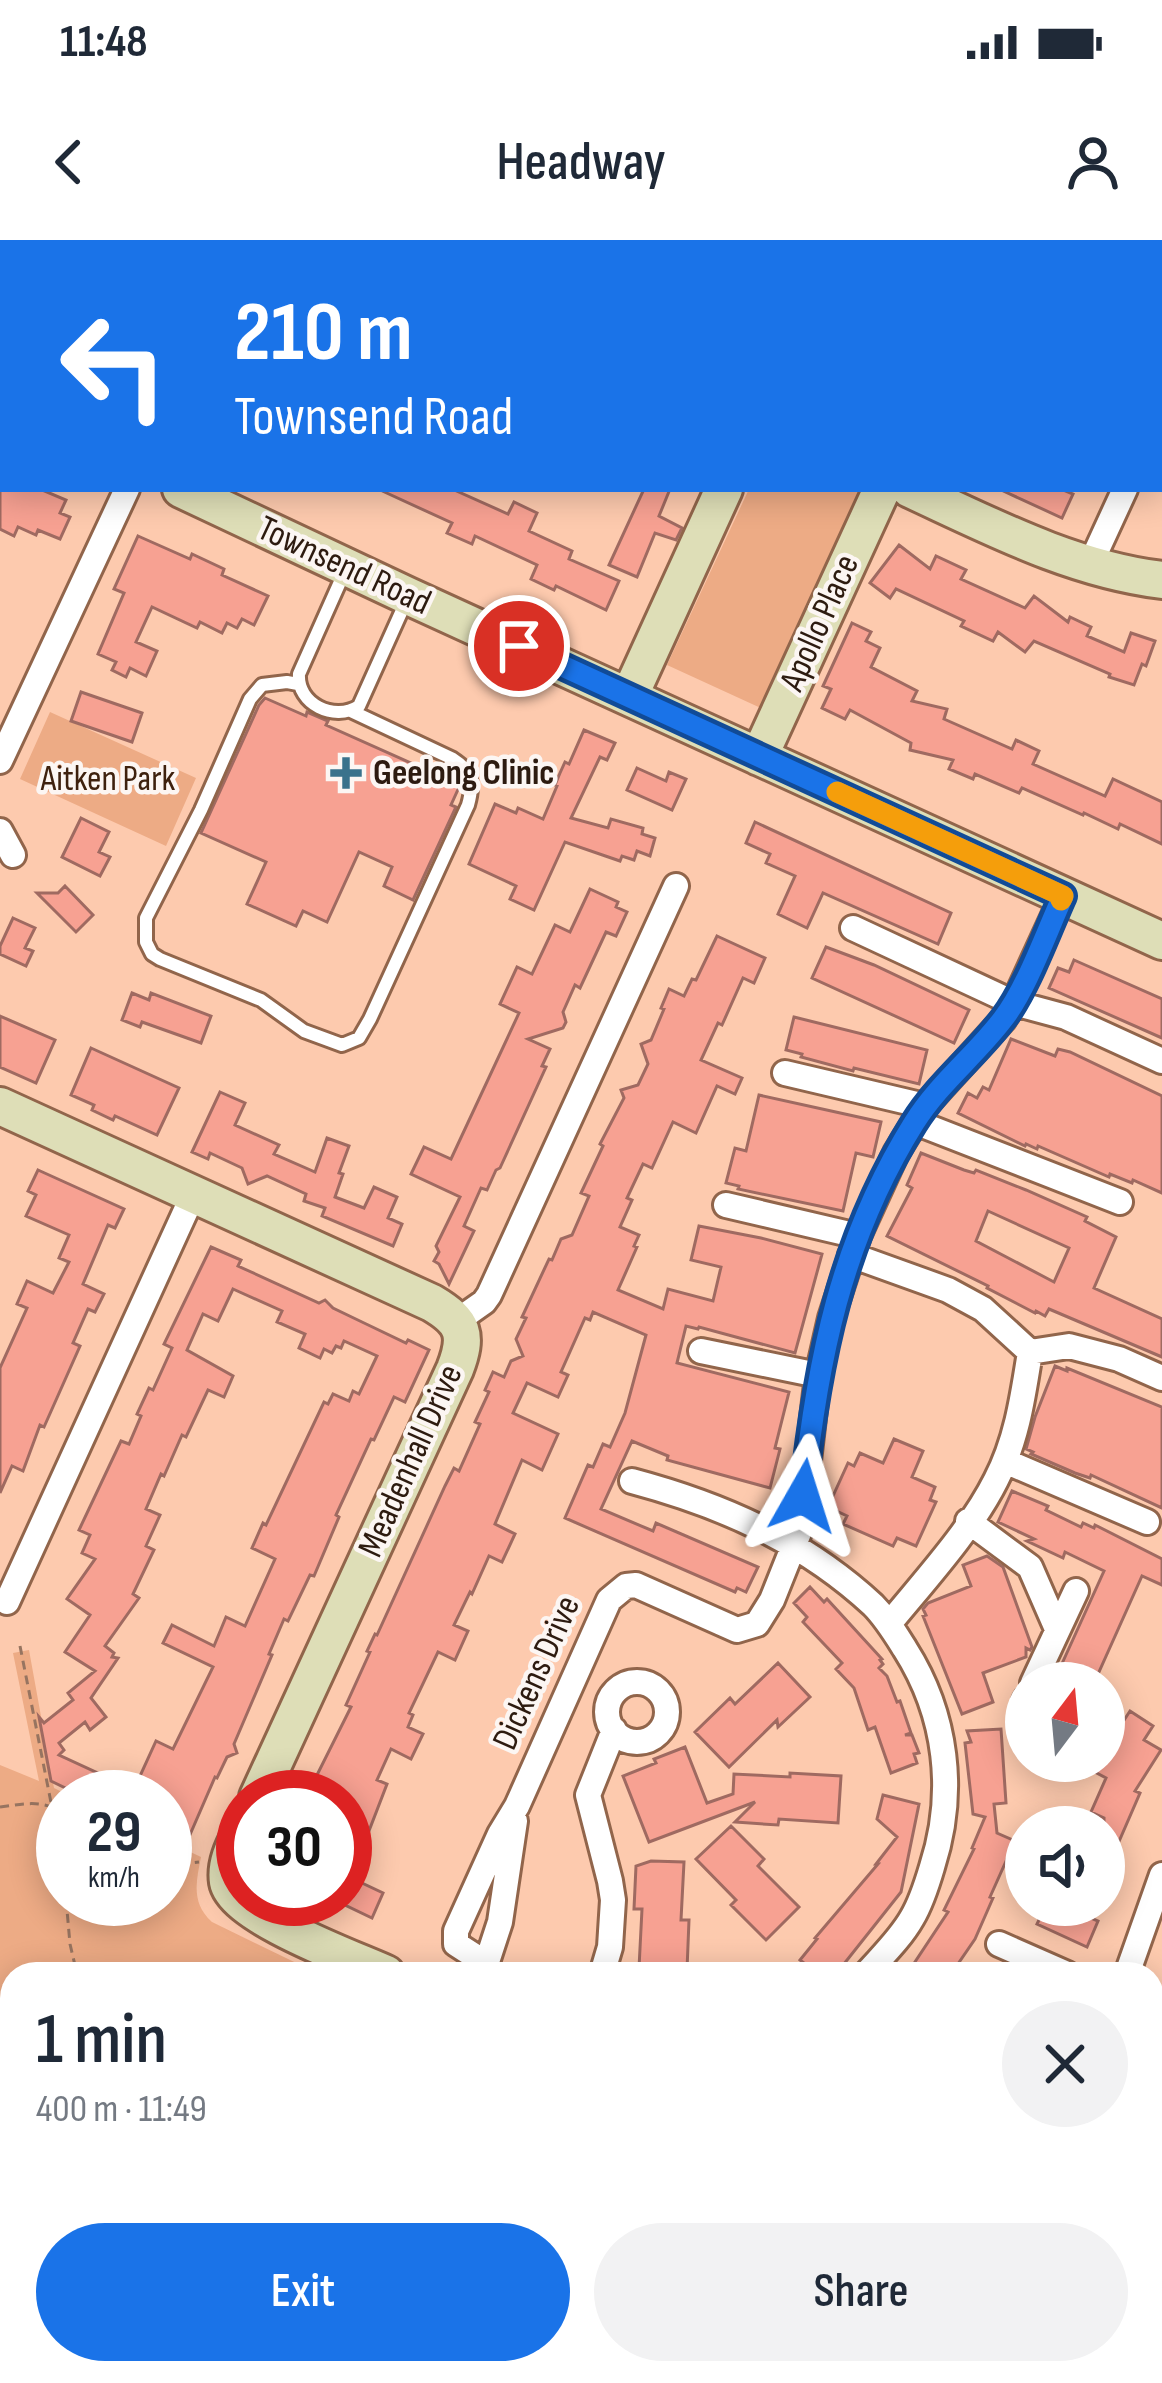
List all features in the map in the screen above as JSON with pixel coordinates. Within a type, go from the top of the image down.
[{"type":"street","points":[[0,761],[126,492]]},
{"type":"street","name":"Townsend Road","points":[[188,492],[1162,941]]},
{"type":"street","points":[[629,697],[723,492]]},
{"type":"street","name":"Apollo Place","points":[[759,757],[880,492]]},
{"type":"street","points":[[917,492],[1051,553],[1162,580]]},
{"type":"street","points":[[1090,566],[1124,492]]},
{"type":"street","points":[[0,831],[13,855]]},
{"type":"street","points":[[457,1321],[489,1294],[676,886]]},
{"type":"street","name":"Dickens Drive","points":[[487,1962],[500,1922],[495,1873],[500,1834],[517,1807],[616,1591],[636,1585],[737,1630],[757,1624],[772,1600],[800,1530],[818,1375],[854,1246],[880,1185],[920,1114],[1014,1003],[1063,896]]},
{"type":"street","points":[[853,928],[1014,1003],[1066,1017],[1162,1061]]},
{"type":"street","points":[[785,1073],[920,1114],[1120,1202]]},
{"type":"street","name":"Meadenhall Drive","points":[[0,1106],[432,1303],[457,1321],[463,1346],[455,1370],[270,1770]]},
{"type":"street","points":[[7,1602],[193,1195]]},
{"type":"street","points":[[726,1205],[854,1246],[948,1290],[983,1309],[1030,1352]]},
{"type":"street","points":[[1030,1352],[1070,1346],[1119,1359],[1162,1378]]},
{"type":"street","points":[[700,1351],[818,1375]]},
{"type":"street","points":[[889,1624],[951,1548],[995,1482],[1019,1420],[1030,1352]]},
{"type":"street","points":[[1004,1461],[1147,1522]]},
{"type":"street","points":[[632,1481],[726,1510],[795,1547],[875,1607],[919,1670],[942,1741],[944,1820],[914,1916],[877,1962]]},
{"type":"street","points":[[968,1521],[1030,1567],[1057,1629]]},
{"type":"street","points":[[1042,1662],[1076,1591]]},
{"type":"street","points":[[606,1962],[613,1900],[588,1795],[614,1730]]},
{"type":"street","name":"Dickens Drive","points":[[477,1962],[455,1938],[495,1873]]},
{"type":"street","points":[[1131,1962],[1162,1875]]},
{"type":"street","points":[[281,1926],[360,1962]]},
{"type":"street","points":[[999,1944],[1040,1962]]},
{"type":"lane","points":[[346,567],[299,674],[298,684],[307,700],[320,707],[340,713],[351,711],[364,699],[408,596]]},
{"type":"lane","points":[[298,684],[273,683],[254,692],[144,930],[146,943],[160,959],[261,1000],[304,1031],[342,1045],[359,1038],[468,805],[472,783],[464,765],[351,711]]},
{"type":"path","points":[[20,1646],[43,1770]]},
{"type":"path","points":[[0,1807],[36,1803]]},
{"type":"path","points":[[68,1926],[74,1962]]},
{"type":"green space","points":[[748,492],[869,492],[767,711],[667,665]]},
{"type":"green space","name":"Aitken Park","points":[[50,712],[196,778],[166,846],[20,779]]},
{"type":"green space","points":[[29,1650],[51,1770],[37,1770],[13,1653]]},
{"type":"green space","points":[[0,1765],[36,1780],[36,1926],[192,1926],[192,1853],[201,1857],[198,1900],[205,1915],[216,1926],[294,1962],[0,1962]]},
{"type":"building","points":[[0,492],[47,492],[66,500],[60,513],[70,517],[60,539],[38,530],[36,535],[18,527],[14,536],[0,529]]},
{"type":"building","points":[[385,492],[459,492],[508,514],[514,502],[537,513],[529,531],[572,551],[569,559],[619,581],[606,610],[531,579],[537,565],[475,536],[472,544],[447,533],[452,523]]},
{"type":"building","points":[[643,492],[669,492],[659,516],[682,528],[676,540],[655,533],[637,577],[609,565]]},
{"type":"building","points":[[1006,492],[1073,494],[1062,518]]},
{"type":"building","points":[[138,536],[190,559],[192,554],[224,569],[222,575],[268,596],[254,625],[242,619],[237,628],[227,623],[222,633],[200,622],[197,628],[152,607],[136,642],[157,651],[146,676],[130,668],[126,677],[112,670],[116,662],[98,654],[124,593],[114,589]]},
{"type":"building","points":[[899,545],[930,569],[936,556],[966,570],[961,579],[1025,608],[1034,596],[1068,622],[1070,617],[1091,627],[1087,636],[1124,652],[1131,633],[1155,641],[1146,666],[1142,664],[1134,685],[1034,641],[1025,652],[998,632],[993,641],[961,626],[964,621],[896,589],[890,598],[870,583]]},
{"type":"building","points":[[852,623],[871,632],[866,641],[880,648],[871,667],[917,691],[912,701],[947,709],[944,719],[1012,749],[1016,740],[1039,751],[1033,764],[1105,796],[1113,779],[1162,802],[1162,844],[1022,788],[1019,793],[975,774],[973,779],[949,769],[953,760],[910,750],[911,743],[850,710],[845,719],[822,708],[831,689],[823,686]]},
{"type":"building","points":[[81,692],[142,713],[132,742],[71,721]]},
{"type":"building","points":[[265,698],[328,721],[326,725],[460,785],[451,805],[456,807],[413,900],[384,886],[392,867],[359,852],[327,922],[303,911],[296,926],[247,904],[266,862],[201,833]]},
{"type":"building","points":[[584,730],[615,743],[607,760],[600,757],[571,818],[608,828],[611,819],[643,828],[642,834],[655,838],[650,856],[637,851],[634,860],[622,856],[620,861],[565,842],[534,910],[510,899],[516,886],[469,864],[495,804],[543,819],[565,762],[569,764]]},
{"type":"building","points":[[637,768],[666,781],[669,772],[686,779],[672,810],[627,790]]},
{"type":"building","points":[[81,818],[109,832],[99,852],[110,857],[100,876],[62,857]]},
{"type":"building","points":[[755,822],[951,913],[938,944],[823,893],[807,928],[778,914],[795,876],[766,863],[770,854],[746,843]]},
{"type":"building","points":[[65,886],[93,915],[76,932],[37,893],[58,893]]},
{"type":"building","points":[[590,889],[618,902],[616,907],[627,912],[616,936],[606,932],[580,988],[575,985],[563,1012],[563,1028],[528,1039],[550,1049],[542,1066],[546,1067],[500,1168],[487,1190],[481,1188],[464,1226],[474,1231],[449,1284],[434,1261],[439,1252],[436,1246],[460,1197],[411,1174],[424,1147],[451,1159],[519,1013],[500,1004],[517,967],[532,974],[555,925],[570,932]]},
{"type":"building","points":[[13,918],[35,928],[25,948],[33,951],[26,966],[0,954]]},
{"type":"building","points":[[717,936],[765,958],[754,983],[743,978],[701,1060],[742,1078],[735,1094],[717,1086],[696,1133],[673,1122],[652,1168],[643,1164],[627,1198],[632,1200],[620,1227],[639,1235],[618,1290],[663,1309],[668,1289],[713,1301],[721,1267],[691,1260],[699,1226],[822,1254],[795,1353],[686,1326],[677,1363],[789,1392],[770,1488],[667,1460],[668,1456],[632,1441],[601,1509],[653,1531],[656,1523],[758,1567],[746,1592],[737,1588],[735,1592],[565,1518],[588,1465],[593,1467],[603,1444],[610,1447],[625,1413],[646,1335],[593,1312],[590,1320],[585,1318],[561,1372],[568,1375],[558,1397],[527,1383],[513,1413],[558,1434],[542,1470],[522,1460],[495,1524],[515,1534],[502,1562],[489,1556],[454,1625],[468,1631],[455,1660],[438,1652],[409,1713],[413,1715],[408,1727],[423,1734],[411,1759],[391,1749],[377,1780],[387,1784],[372,1823],[372,1770],[320,1770],[351,1707],[346,1705],[367,1651],[445,1486],[454,1468],[459,1471],[480,1424],[475,1422],[493,1372],[504,1377],[511,1361],[523,1356],[516,1339],[526,1318],[522,1317],[561,1239],[572,1235],[589,1196],[581,1193],[624,1098],[621,1090],[638,1085],[648,1064],[641,1044],[651,1040],[669,989],[684,996],[692,979],[696,980]]},
{"type":"building","points":[[826,947],[969,1010],[954,1043],[812,978]]},
{"type":"building","points":[[1074,960],[1162,999],[1162,1038],[1049,988],[1058,968],[1069,972]]},
{"type":"building","points":[[132,993],[149,1000],[151,993],[211,1016],[201,1043],[142,1022],[140,1027],[122,1020]]},
{"type":"building","points":[[0,1016],[55,1040],[36,1083],[0,1067]]},
{"type":"building","points":[[794,1017],[927,1050],[919,1084],[853,1071],[786,1050]]},
{"type":"building","points":[[1011,1039],[1055,1056],[1058,1049],[1070,1052],[1162,1096],[1162,1193],[1133,1180],[1109,1177],[1038,1146],[1025,1146],[958,1113],[968,1093],[977,1098],[983,1087],[989,1090]]},
{"type":"building","points":[[91,1048],[179,1088],[157,1135],[115,1116],[113,1120],[71,1095]]},
{"type":"building","points":[[220,1092],[245,1103],[235,1125],[279,1145],[274,1154],[315,1172],[327,1138],[349,1146],[335,1197],[364,1208],[374,1187],[397,1197],[388,1218],[402,1224],[393,1246],[322,1216],[325,1208],[304,1201],[306,1194],[267,1176],[248,1184],[242,1168],[210,1153],[208,1159],[192,1152]]},
{"type":"building","points":[[759,1095],[881,1122],[873,1157],[856,1153],[843,1211],[726,1183],[735,1148],[746,1151]]},
{"type":"building","points":[[921,1153],[976,1170],[1087,1217],[1085,1221],[1116,1237],[1094,1288],[1162,1319],[1162,1357],[1049,1309],[1045,1316],[1035,1313],[887,1236],[912,1188],[907,1185]],"holes":[[[988,1211],[1069,1248],[1054,1282],[976,1241]]]},
{"type":"building","points":[[38,1170],[124,1209],[115,1228],[108,1225],[83,1284],[104,1294],[95,1312],[88,1309],[73,1343],[80,1346],[44,1427],[40,1425],[23,1471],[12,1466],[0,1493],[0,1368],[27,1308],[17,1304],[27,1281],[53,1293],[69,1262],[59,1258],[69,1235],[26,1216],[36,1195],[28,1191]]},
{"type":"building","points":[[211,1247],[241,1260],[238,1266],[319,1303],[325,1300],[362,1322],[429,1350],[405,1402],[394,1397],[371,1439],[314,1576],[310,1575],[288,1621],[284,1619],[269,1654],[234,1744],[237,1753],[216,1770],[192,1830],[192,1770],[143,1770],[156,1741],[173,1749],[213,1667],[163,1643],[172,1625],[214,1646],[226,1617],[245,1626],[275,1559],[252,1548],[263,1523],[266,1525],[324,1402],[328,1404],[333,1394],[349,1401],[353,1391],[359,1394],[377,1356],[344,1341],[332,1353],[324,1349],[320,1358],[299,1348],[305,1334],[277,1322],[282,1311],[233,1289],[218,1321],[203,1314],[187,1350],[233,1376],[224,1397],[208,1390],[146,1509],[160,1515],[146,1546],[154,1550],[133,1594],[139,1598],[105,1646],[118,1658],[91,1698],[106,1717],[90,1730],[85,1722],[59,1743],[64,1750],[59,1755],[91,1770],[49,1770],[39,1717],[44,1723],[73,1700],[68,1693],[95,1671],[65,1652],[90,1615],[67,1599],[95,1559],[82,1553],[90,1535],[79,1530],[121,1441],[129,1444],[141,1416],[137,1414],[172,1348],[164,1344]]},
{"type":"building","points":[[1055,1366],[1162,1407],[1162,1508],[1026,1449]]},
{"type":"building","points":[[894,1439],[923,1451],[912,1477],[935,1487],[930,1500],[936,1502],[916,1546],[897,1538],[893,1546],[843,1524],[847,1516],[828,1507],[848,1463],[854,1466],[860,1453],[883,1463]]},
{"type":"building","points":[[1012,1491],[1081,1527],[1083,1523],[1095,1525],[1162,1559],[1162,1585],[1142,1576],[1103,1662],[1063,1662],[1104,1571],[1065,1552],[1063,1558],[998,1522]]},
{"type":"building","points":[[987,1556],[1003,1567],[1032,1647],[1026,1648],[1026,1657],[983,1673],[993,1702],[962,1714],[923,1609],[971,1586],[963,1565]]},
{"type":"building","points":[[810,1587],[882,1659],[879,1668],[900,1701],[911,1733],[905,1735],[912,1735],[919,1753],[914,1754],[917,1763],[891,1773],[875,1727],[868,1730],[854,1688],[836,1669],[842,1663],[803,1622],[807,1617],[794,1603]]},
{"type":"building","points":[[778,1663],[810,1697],[778,1727],[777,1720],[729,1767],[695,1732],[730,1698],[735,1704]]},
{"type":"building","points":[[1130,1711],[1153,1726],[1144,1740],[1161,1750],[1135,1791],[1140,1793],[1125,1828],[1125,1806],[1094,1806],[1104,1782],[1125,1782],[1125,1719]]},
{"type":"building","points":[[1001,1729],[1006,1803],[994,1804],[997,1833],[1005,1837],[1005,1863],[975,1939],[959,1962],[915,1962],[948,1912],[944,1910],[985,1817],[973,1814],[965,1743],[971,1742],[967,1731]]},
{"type":"building","points":[[685,1747],[707,1803],[733,1794],[734,1774],[841,1776],[838,1823],[735,1822],[755,1802],[649,1842],[623,1776]]},
{"type":"building","points":[[883,1795],[919,1804],[901,1892],[846,1962],[803,1962],[815,1938],[897,1837],[877,1819]]},
{"type":"building","points":[[731,1826],[764,1859],[758,1866],[799,1907],[766,1940],[696,1859]]},
{"type":"building","points":[[651,1861],[684,1862],[681,1920],[689,1920],[687,1962],[639,1962],[642,1909],[634,1909],[636,1866]]},
{"type":"building","points":[[372,1888],[383,1893],[372,1918]]},
{"type":"building","points":[[1041,1926],[1096,1926],[1087,1947]]},
{"type":"slow traffic","points":[[837,792],[1063,896],[1061,900]]},
{"type":"place","name":"Geelong Clinic","points":[[346,773]]},
{"type":"route","points":[[519,646],[1063,896],[1014,1003],[925,1106],[868,1211],[850,1255],[818,1375],[803,1496]]}]
